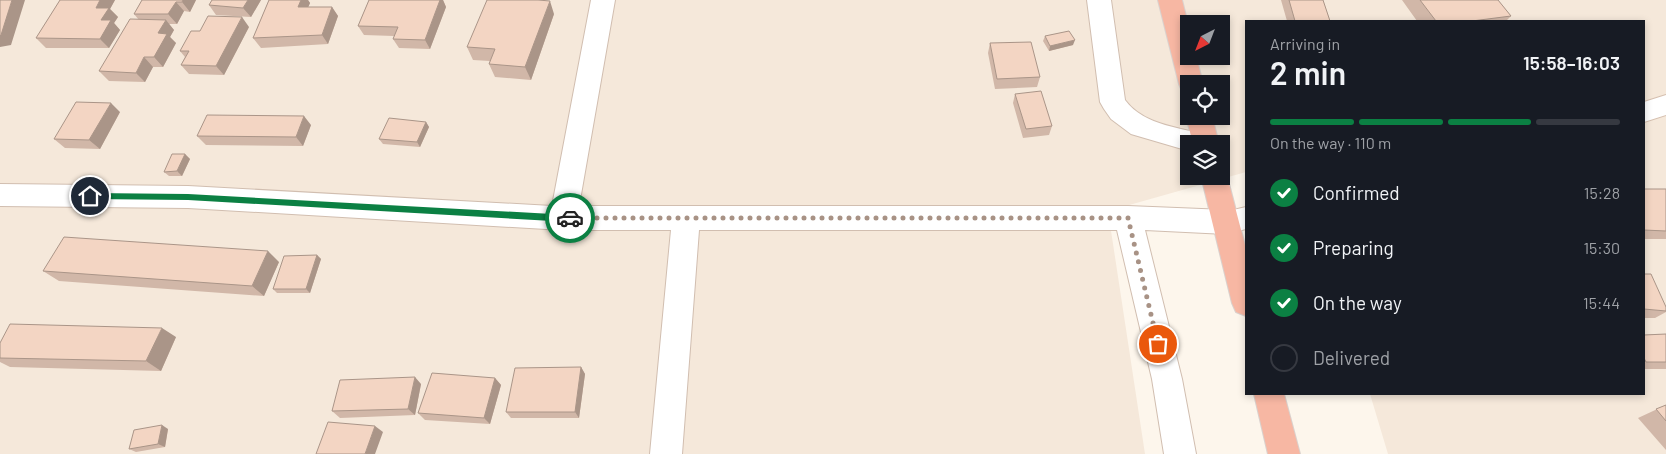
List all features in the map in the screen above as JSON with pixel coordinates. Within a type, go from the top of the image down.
[{"type":"highway","points":[[1170,0],[1189,75]]},
{"type":"highway","points":[[1218,185],[1236,220],[1245,295]]},
{"type":"highway","points":[[1269,395],[1284,454]]},
{"type":"street","points":[[563,218],[603,0]]},
{"type":"street","points":[[1099,0],[1113,102],[1119,114],[1128,121],[1151,130],[1180,138]]},
{"type":"street","points":[[1645,112],[1666,105]]},
{"type":"street","points":[[4,202],[188,197],[563,218],[1128,218],[1236,220]]},
{"type":"street","points":[[666,454],[686,218]]},
{"type":"street","points":[[1128,218],[1167,379],[1180,454]]},
{"type":"shaded area","points":[[0,0],[1666,0],[1666,454],[1388,454],[1370,395],[1645,395],[1645,20],[1245,20],[1245,172],[1230,177],[1230,135],[1180,135],[1180,185],[1200,185],[1108,211],[1145,454],[0,454]]},
{"type":"building","points":[[0,0],[12,0],[0,36]]},
{"type":"building","points":[[60,0],[100,0],[96,8],[109,8],[101,20],[111,20],[100,39],[36,38]]},
{"type":"building","points":[[142,0],[183,0],[182,2],[176,2],[168,14],[134,14]]},
{"type":"building","points":[[212,0],[248,0],[243,8],[209,5]]},
{"type":"building","points":[[269,0],[301,0],[298,7],[332,7],[322,35],[253,38]]},
{"type":"building","points":[[369,0],[440,0],[425,40],[393,39],[398,27],[358,26]]},
{"type":"building","points":[[487,0],[550,1],[525,67],[489,64],[495,49],[467,47]]},
{"type":"building","points":[[1289,0],[1323,0],[1330,20],[1295,20]]},
{"type":"building","points":[[1420,0],[1498,0],[1511,16],[1480,20],[1435,20]]},
{"type":"building","points":[[208,16],[242,17],[216,66],[181,65],[189,51],[180,51],[191,31],[200,31]]},
{"type":"building","points":[[130,19],[166,20],[158,33],[167,34],[154,57],[144,57],[136,73],[99,71]]},
{"type":"building","points":[[1069,31],[1075,40],[1050,46],[1045,36]]},
{"type":"building","points":[[1031,42],[1040,77],[997,79],[990,43]]},
{"type":"building","points":[[1041,91],[1052,126],[1026,129],[1015,94]]},
{"type":"building","points":[[76,102],[111,103],[89,140],[54,139]]},
{"type":"building","points":[[207,115],[304,116],[296,137],[197,136]]},
{"type":"building","points":[[389,118],[426,122],[417,142],[379,139]]},
{"type":"building","points":[[172,154],[185,154],[177,171],[164,172]]},
{"type":"building","points":[[1645,189],[1666,189],[1666,231],[1645,230]]},
{"type":"building","points":[[64,237],[268,251],[252,286],[43,271]]},
{"type":"building","points":[[317,255],[306,289],[273,289],[284,256]]},
{"type":"building","points":[[1645,274],[1651,274],[1666,307],[1666,311],[1645,309]]},
{"type":"building","points":[[10,324],[162,328],[146,361],[0,358],[0,343]]},
{"type":"building","points":[[1666,334],[1666,362],[1646,362],[1645,335]]},
{"type":"building","points":[[581,367],[575,412],[506,412],[515,368]]},
{"type":"building","points":[[432,373],[495,378],[484,418],[418,413]]},
{"type":"building","points":[[415,377],[408,409],[332,411],[340,380]]},
{"type":"building","points":[[1666,405],[1666,421],[1656,409]]},
{"type":"building","points":[[328,422],[375,426],[365,454],[316,454]]},
{"type":"building","points":[[162,425],[158,444],[129,449],[134,430]]},
{"type":"way so far","points":[[570,218],[1128,218],[1158,344]]},
{"type":"route","points":[[90,196],[188,197],[387,210],[570,218]]}]
